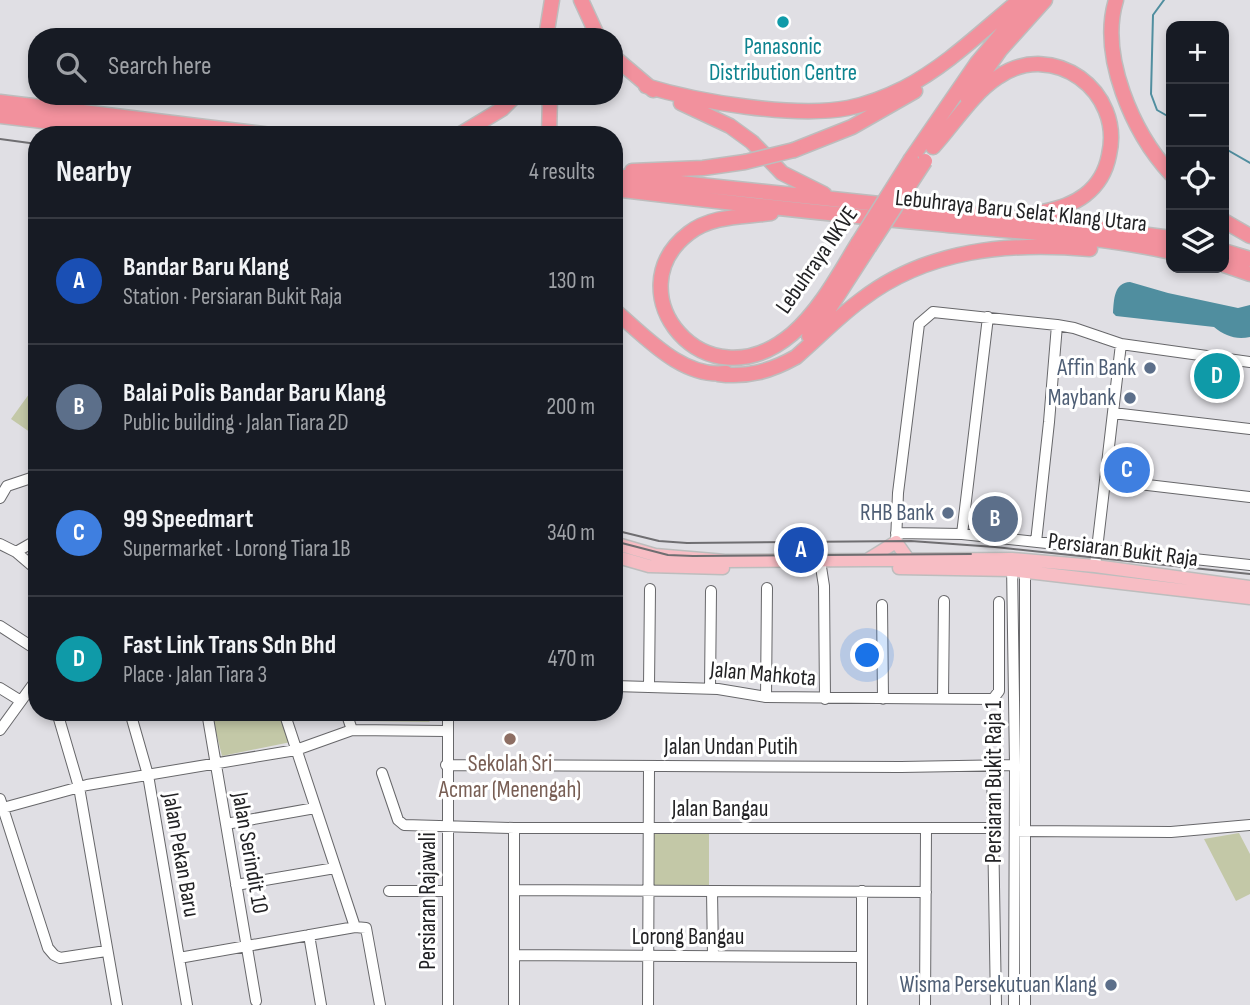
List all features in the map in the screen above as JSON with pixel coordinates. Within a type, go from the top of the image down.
[{"type":"highway","points":[[581,0],[594,28]]},
{"type":"highway","points":[[718,374],[765,365],[801,345],[818,326],[863,245],[977,63],[1030,0]]},
{"type":"highway","points":[[933,147],[984,70],[1015,31],[1045,0]]},
{"type":"highway","points":[[1116,0],[1112,33],[1115,69],[1134,116],[1166,167]]},
{"type":"highway","points":[[548,28],[552,2]]},
{"type":"highway","points":[[552,2],[553,28]]},
{"type":"highway","points":[[646,86],[699,100],[768,108],[820,111],[848,108],[876,101],[936,68],[1017,2]]},
{"type":"highway","points":[[623,173],[634,170],[703,168],[745,162],[794,150],[861,122],[922,86],[956,61],[1017,2]]},
{"type":"highway","points":[[623,65],[657,93],[730,126],[752,142],[782,173],[795,181],[841,199]]},
{"type":"highway","points":[[918,160],[933,147],[978,94],[999,76],[1034,65],[1054,66],[1070,71],[1101,97],[1111,122],[1111,150],[1105,170],[1093,188],[1079,200],[1021,219]]},
{"type":"highway","points":[[0,102],[197,126]]},
{"type":"highway","points":[[474,126],[506,105]]},
{"type":"highway","points":[[549,126],[550,105]]},
{"type":"highway","points":[[0,116],[87,126]]},
{"type":"highway","name":"Lebuhraya Baru Selat Klang Utara","points":[[623,177],[1021,219],[1166,237]]},
{"type":"highway","name":"Lebuhraya Baru Selat Klang Utara","points":[[623,190],[789,210],[1042,234],[1149,247],[1166,252]]},
{"type":"highway","name":"Lebuhraya NKVE","points":[[789,210],[721,219],[699,226],[680,240],[664,272],[662,295],[669,320],[685,340],[709,354],[734,359],[749,357],[773,348],[803,324],[863,245]]},
{"type":"highway","points":[[1229,223],[1250,236]]},
{"type":"highway","points":[[623,317],[673,359],[693,369],[718,374],[746,375],[767,371],[796,357],[867,296],[894,278],[941,259],[997,247],[1030,245],[1166,254]]},
{"type":"highway","points":[[1229,253],[1250,259]]},
{"type":"highway","points":[[1229,267],[1250,274]]},
{"type":"main road","points":[[865,561],[896,537],[908,559]]},
{"type":"main road","name":"Persiaran Bukit Raja","points":[[623,546],[685,558],[750,561],[908,559],[1019,565],[1250,598]]},
{"type":"main road","name":"Persiaran Bukit Raja","points":[[623,559],[649,566],[682,568],[1095,566],[1250,587]]},
{"type":"street","points":[[1250,362],[1121,344],[1057,325],[933,312],[919,324],[898,493],[896,537],[962,534],[1250,565]]},
{"type":"street","points":[[962,534],[988,317]]},
{"type":"street","points":[[1036,542],[1057,325]]},
{"type":"street","points":[[1095,566],[1121,344]]},
{"type":"street","points":[[1113,412],[1250,429]]},
{"type":"street","points":[[0,498],[8,486],[28,478]]},
{"type":"street","points":[[1105,480],[1250,497]]},
{"type":"street","points":[[0,544],[28,562]]},
{"type":"street","points":[[16,552],[28,545]]},
{"type":"street","name":"Persiaran Bukit Raja 1","points":[[1013,1005],[1019,565]]},
{"type":"street","name":"Persiaran Bukit Raja 1","points":[[1019,565],[1026,832],[1025,1005]]},
{"type":"street","points":[[824,567],[827,579],[824,586],[825,699]]},
{"type":"street","points":[[766,697],[767,588]]},
{"type":"street","points":[[649,686],[650,589]]},
{"type":"street","points":[[710,591],[710,689]]},
{"type":"street","points":[[943,698],[944,601]]},
{"type":"street","name":"Jalan Mahkota","points":[[623,686],[710,689],[766,697],[993,699],[999,691],[999,602]]},
{"type":"street","points":[[883,605],[883,699]]},
{"type":"street","points":[[0,626],[28,644]]},
{"type":"street","points":[[0,688],[21,701]]},
{"type":"street","points":[[0,730],[28,691]]},
{"type":"street","points":[[60,721],[79,787],[117,1005]]},
{"type":"street","name":"Jalan Pekan Baru","points":[[133,721],[148,775],[187,1005]]},
{"type":"street","name":"Jalan Serindit 10","points":[[208,721],[256,1001]]},
{"type":"street","points":[[287,721],[335,868],[361,928],[380,1005]]},
{"type":"street","points":[[349,721],[352,730]]},
{"type":"street","name":"Persiaran Rajawali","points":[[447,721],[448,1005]]},
{"type":"street","points":[[106,951],[60,958],[48,948],[2,803],[296,750],[352,730],[446,731]]},
{"type":"street","name":"Jalan Undan Putih","points":[[446,765],[1015,765]]},
{"type":"street","points":[[992,765],[996,1005]]},
{"type":"street","points":[[648,1005],[649,766]]},
{"type":"street","name":"Jalan Bangau","points":[[382,773],[398,820],[404,825],[514,828],[992,828]]},
{"type":"street","points":[[226,824],[315,808]]},
{"type":"street","points":[[1014,831],[1171,832],[1250,825]]},
{"type":"street","points":[[514,828],[514,1005]]},
{"type":"street","points":[[925,1005],[926,828]]},
{"type":"street","points":[[236,885],[335,868]]},
{"type":"street","points":[[514,890],[926,892]]},
{"type":"street","points":[[389,891],[447,891]]},
{"type":"street","points":[[712,891],[713,956]]},
{"type":"street","points":[[862,891],[862,1005]]},
{"type":"street","points":[[179,958],[361,928]]},
{"type":"street","points":[[309,935],[321,1005]]},
{"type":"street","name":"Lorong Bangau","points":[[514,955],[862,957]]},
{"type":"green space","points":[[28,395],[28,431],[11,419]]},
{"type":"green space","points":[[213,721],[283,721],[291,742],[222,756]]},
{"type":"green space","points":[[363,721],[430,721],[429,722]]},
{"type":"green space","points":[[654,832],[709,833],[709,885],[654,885]]},
{"type":"green space","points":[[1239,833],[1250,854],[1250,894],[1236,901],[1204,839]]},
{"type":"water","points":[[1130,282],[1238,308],[1250,305],[1250,337],[1231,337],[1214,327],[1116,316],[1113,313],[1116,293],[1121,285]]},
{"type":"waterway","points":[[1164,0],[1153,15],[1151,94],[1157,110],[1166,115]]},
{"type":"waterway","points":[[1229,151],[1250,163]]},
{"type":"tram line","points":[[0,139],[28,143]]},
{"type":"tram line","points":[[623,532],[659,541],[687,543],[911,541],[995,547],[1250,574]]},
{"type":"tram line","points":[[623,543],[668,555],[693,556],[971,554]]},
{"type":"place","name":"Panasonic Distribution Centre","points":[[783,22]]},
{"type":"place","name":"Affin Bank","points":[[1150,368]]},
{"type":"place","name":"Fast Link Trans Sdn Bhd","points":[[1217,376]]},
{"type":"place","name":"Maybank","points":[[1130,398]]},
{"type":"place","name":"99 Speedmart","points":[[1127,470]]},
{"type":"place","name":"RHB Bank","points":[[948,513]]},
{"type":"place","name":"Balai Polis Bandar Baru Klang","points":[[995,519]]},
{"type":"place","name":"Bandar Baru Klang","points":[[801,550]]},
{"type":"place","name":"Sekolah Sri Acmar (Menengah)","points":[[510,739]]},
{"type":"place","name":"Wisma Persekutuan Klang","points":[[1111,985]]}]
